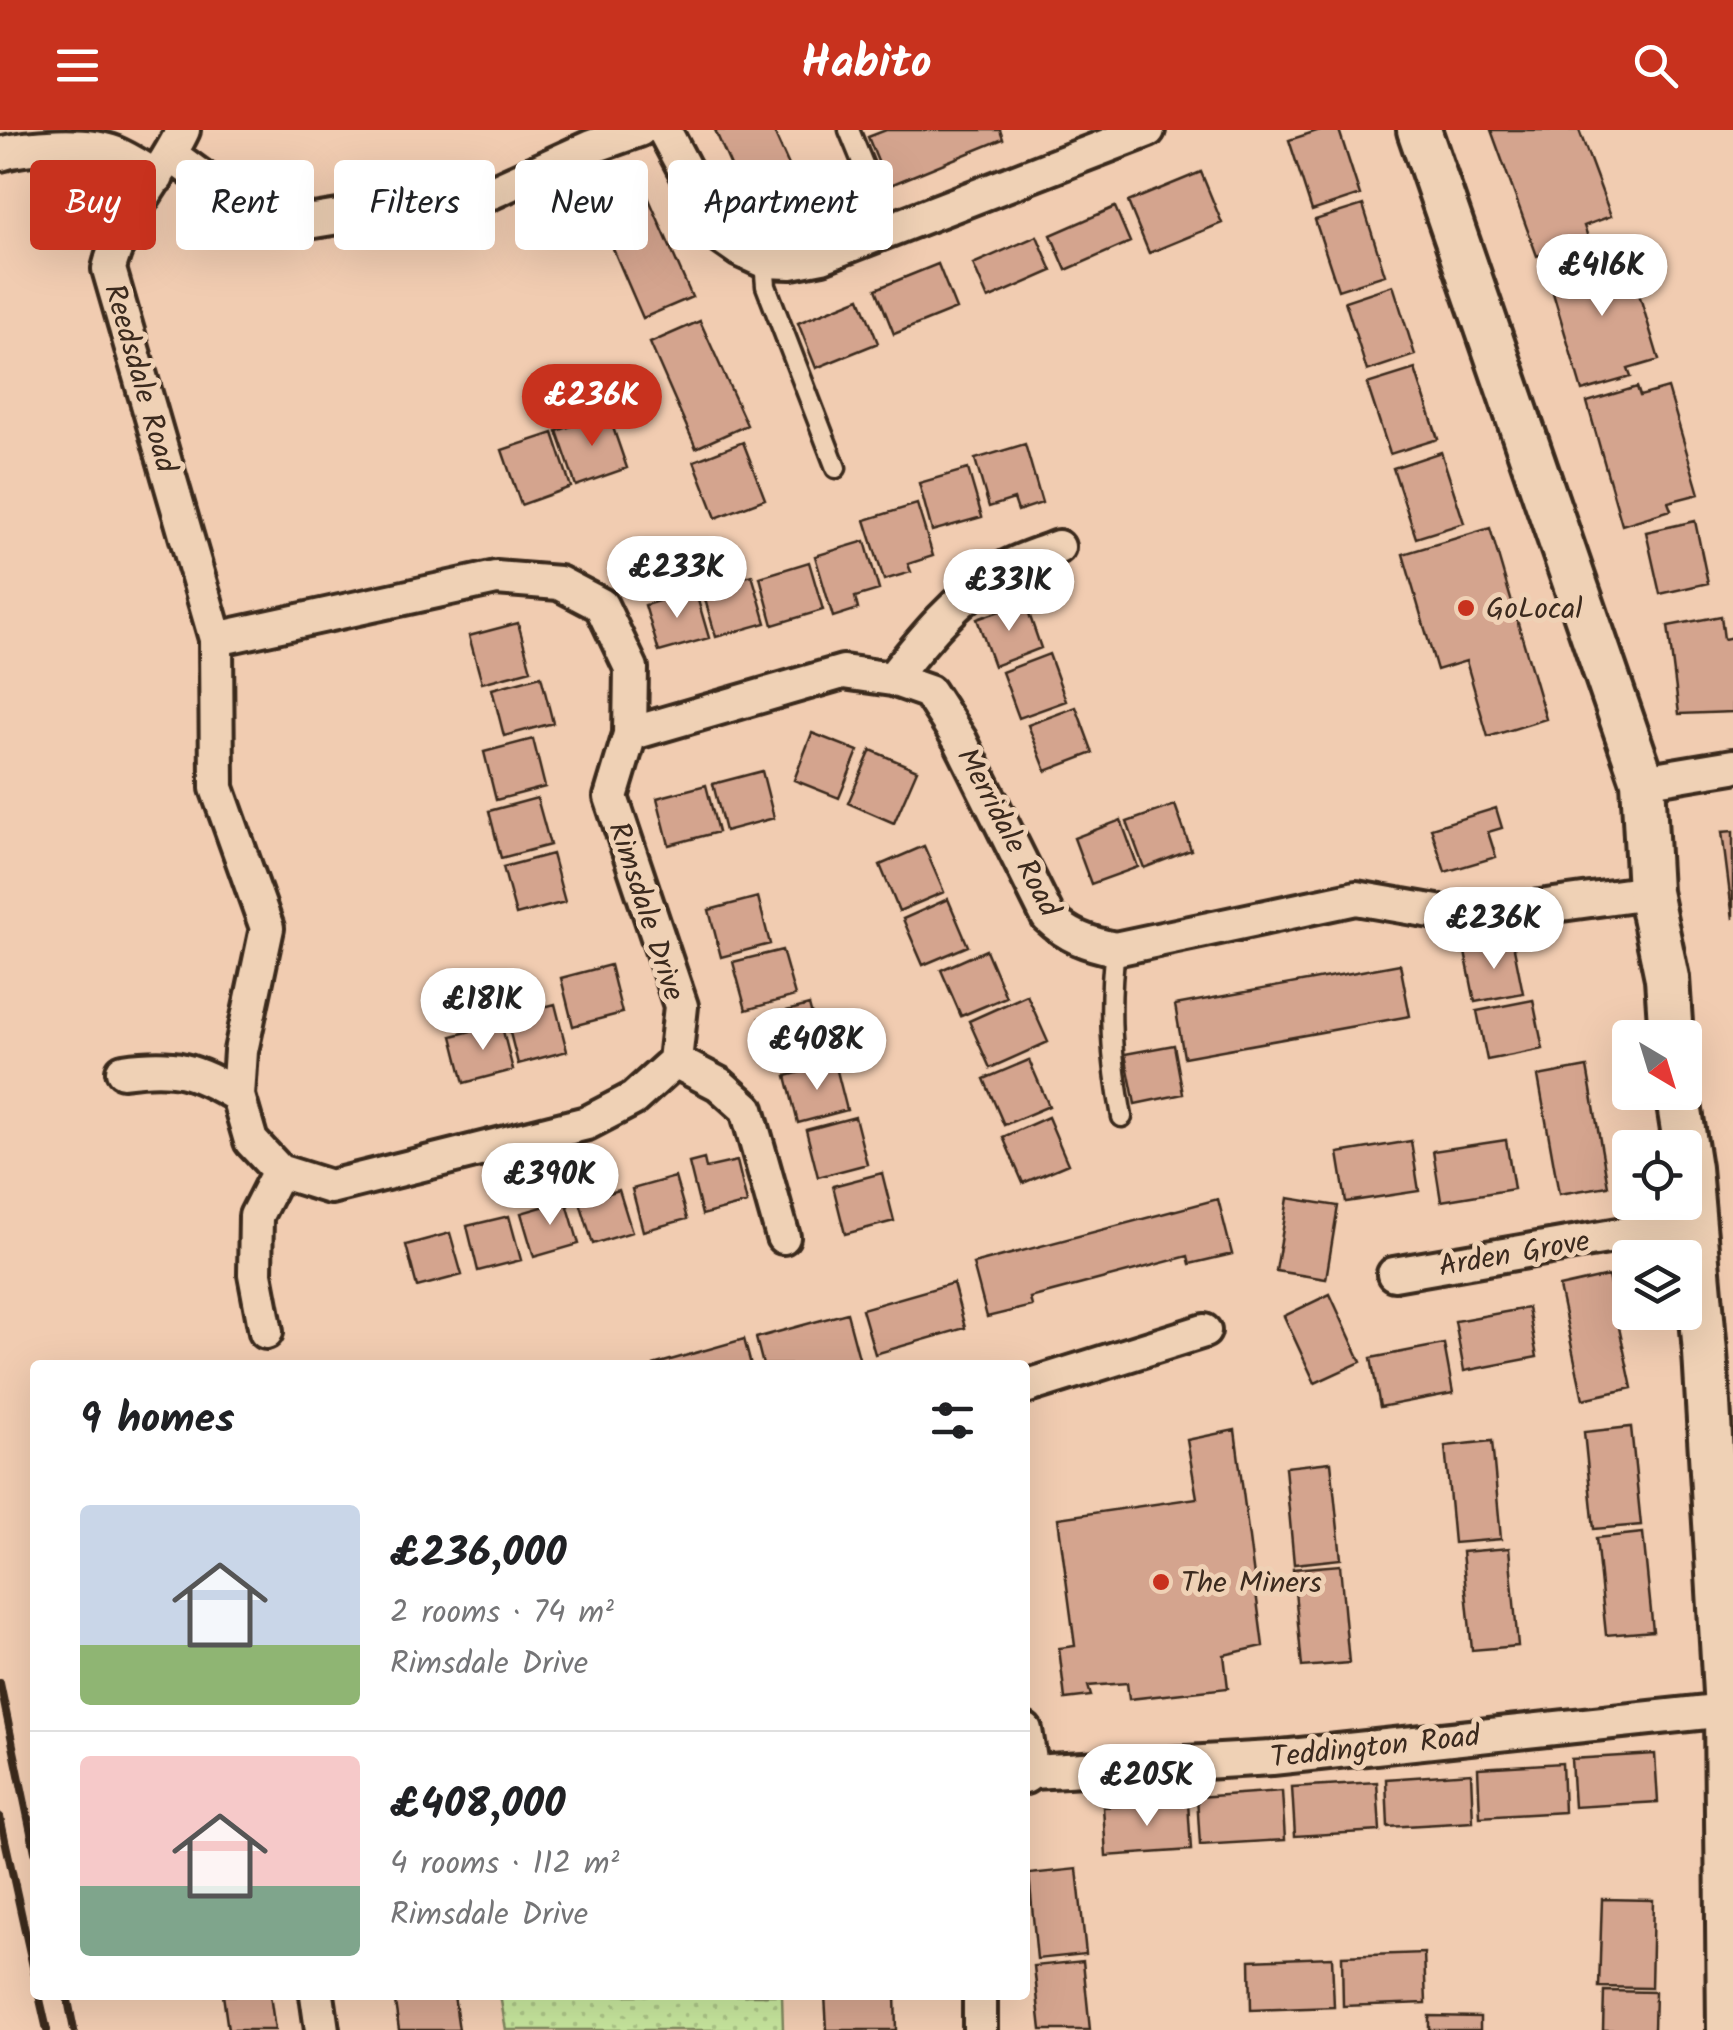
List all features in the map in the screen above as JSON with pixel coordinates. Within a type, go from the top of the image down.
[{"type":"street","points":[[0,154],[64,147],[170,154],[246,210],[314,221],[492,192],[639,130]]},
{"type":"street","points":[[664,130],[720,236],[740,250],[764,261],[791,262],[838,250]]},
{"type":"street","points":[[893,229],[1148,130]]},
{"type":"street","points":[[1419,130],[1643,781],[1649,892],[1667,978],[1670,1020]]},
{"type":"street","name":"Reedsdale Road","points":[[170,154],[115,242],[109,269],[216,639]]},
{"type":"street","points":[[892,679],[925,637],[960,602],[1001,570],[1058,547]]},
{"type":"street","name":"Rimsdale Drive","points":[[216,639],[496,578],[559,582],[601,604],[631,668],[630,734],[610,797],[681,1006],[676,1061]]},
{"type":"street","points":[[216,639],[218,788],[266,928],[241,1051],[238,1096],[252,1141],[279,1171],[330,1187],[587,1123],[633,1099],[676,1061],[720,1084],[747,1109],[783,1237]]},
{"type":"street","name":"Merridale Road","points":[[630,734],[843,672],[892,679],[930,692],[960,740],[1048,916],[1065,933],[1082,942],[1115,949],[1356,898],[1466,917],[1649,892]]},
{"type":"street","points":[[1643,781],[1733,766]]},
{"type":"street","points":[[123,1071],[156,1067],[199,1072],[238,1096]]},
{"type":"street","points":[[1679,1110],[1694,1222],[1726,1710],[1728,2030]]},
{"type":"street","points":[[266,1332],[254,1274],[256,1216],[279,1171]]},
{"type":"street","name":"Arden Grove","points":[[1394,1274],[1694,1222]]},
{"type":"street","points":[[1030,1385],[1204,1331]]},
{"type":"street","name":"Teddington Road","points":[[1030,1774],[1272,1758],[1726,1710]]},
{"type":"street","points":[[318,2000],[322,2030]]},
{"type":"street","points":[[980,2000],[980,2030]]},
{"type":"lane","points":[[849,130],[861,160]]},
{"type":"lane","points":[[764,261],[766,286],[836,468]]},
{"type":"lane","points":[[1115,949],[1109,1027],[1122,1117]]},
{"type":"green space","points":[[501,2000],[782,2000],[783,2030],[506,2030]]},
{"type":"building","points":[[715,130],[773,130],[786,160],[728,160]]},
{"type":"building","points":[[886,130],[1000,130],[1003,139],[893,184],[893,160],[877,160],[868,137]]},
{"type":"building","points":[[1320,130],[1339,130],[1360,195],[1312,211],[1289,140]]},
{"type":"building","points":[[1491,130],[1579,130],[1611,216],[1584,226],[1588,237],[1537,256]]},
{"type":"building","points":[[1201,172],[1222,223],[1149,253],[1128,202]]},
{"type":"building","points":[[648,197],[668,250],[671,250],[692,297],[643,318],[614,250],[648,250]]},
{"type":"building","points":[[1363,205],[1385,275],[1338,290],[1315,220]]},
{"type":"building","points":[[1115,207],[1130,242],[1066,270],[1051,235]]},
{"type":"building","points":[[1037,236],[1052,271],[988,299],[973,264]]},
{"type":"building","points":[[1597,254],[1600,262],[1627,254],[1659,360],[1628,369],[1631,377],[1582,391],[1546,269]]},
{"type":"building","points":[[938,264],[956,309],[894,334],[876,289]]},
{"type":"building","points":[[1393,285],[1415,355],[1367,371],[1345,301]]},
{"type":"building","points":[[860,298],[878,343],[816,368],[798,323]]},
{"type":"building","points":[[700,321],[747,425],[696,448],[650,343]]},
{"type":"building","points":[[1415,369],[1438,439],[1390,454],[1367,384]]},
{"type":"building","points":[[1637,387],[1640,396],[1668,388],[1699,494],[1668,502],[1671,510],[1622,525],[1587,402]]},
{"type":"building","points":[[608,413],[627,468],[576,486],[557,431]]},
{"type":"building","points":[[553,433],[571,487],[521,505],[502,450]]},
{"type":"building","points":[[743,442],[765,499],[716,518],[694,461]]},
{"type":"building","points":[[1025,444],[1042,503],[1018,511],[1014,499],[989,507],[975,459]]},
{"type":"building","points":[[1441,452],[1464,523],[1416,538],[1393,468]]},
{"type":"building","points":[[968,469],[982,517],[932,531],[919,483]]},
{"type":"building","points":[[917,504],[933,556],[908,564],[911,572],[884,580],[865,520]]},
{"type":"building","points":[[1695,521],[1708,583],[1660,594],[1646,532]]},
{"type":"building","name":"GoLocal","points":[[1490,528],[1546,719],[1488,737],[1466,661],[1437,670],[1403,554]]},
{"type":"building","points":[[865,541],[879,590],[855,597],[858,609],[833,617],[815,556]]},
{"type":"building","points":[[809,562],[823,610],[773,625],[760,577]]},
{"type":"building","points":[[752,575],[766,623],[716,637],[702,589]]},
{"type":"building","points":[[695,590],[709,638],[659,652],[645,605]]},
{"type":"building","points":[[1025,602],[1041,648],[994,666],[977,619]]},
{"type":"building","points":[[1721,616],[1724,639],[1733,637],[1733,712],[1679,714],[1668,626]]},
{"type":"building","points":[[518,623],[531,670],[482,683],[469,636]]},
{"type":"building","points":[[1049,654],[1066,701],[1019,718],[1002,672]]},
{"type":"building","points":[[541,676],[553,723],[504,736],[492,689]]},
{"type":"building","points":[[1076,707],[1093,753],[1046,771],[1028,725]]},
{"type":"building","points":[[812,733],[858,751],[839,798],[794,780]]},
{"type":"building","points":[[533,739],[545,787],[496,800],[484,752]]},
{"type":"building","points":[[871,750],[917,770],[894,823],[848,803]]},
{"type":"building","points":[[762,771],[774,818],[725,831],[713,784]]},
{"type":"building","points":[[706,785],[718,832],[669,845],[657,798]]},
{"type":"building","points":[[537,798],[550,845],[501,858],[489,811]]},
{"type":"building","points":[[1175,805],[1191,850],[1144,868],[1127,822]]},
{"type":"building","points":[[1496,808],[1502,828],[1488,832],[1496,857],[1445,872],[1431,828]]},
{"type":"building","points":[[1121,820],[1138,867],[1091,884],[1074,838]]},
{"type":"building","points":[[1733,831],[1733,919],[1722,832]]},
{"type":"building","points":[[924,846],[944,892],[899,911],[880,865]]},
{"type":"building","points":[[552,854],[565,902],[516,915],[503,867]]},
{"type":"building","points":[[758,897],[770,944],[721,957],[709,910]]},
{"type":"building","points":[[948,899],[968,946],[923,965],[903,919]]},
{"type":"building","points":[[1513,943],[1523,993],[1475,1002],[1465,952]]},
{"type":"building","points":[[782,950],[795,996],[746,1010],[733,962]]},
{"type":"building","points":[[986,950],[1006,997],[961,1016],[941,970]]},
{"type":"building","points":[[1400,964],[1410,1016],[1184,1057],[1175,1005]]},
{"type":"building","points":[[610,965],[622,1013],[573,1026],[561,978]]},
{"type":"building","points":[[1027,995],[1048,1042],[990,1068],[969,1021]]},
{"type":"building","points":[[1533,1000],[1543,1049],[1487,1060],[1477,1011]]},
{"type":"building","points":[[555,1004],[567,1051],[518,1064],[506,1017]]},
{"type":"building","points":[[809,1005],[822,1053],[773,1066],[760,1018]]},
{"type":"building","points":[[501,1023],[513,1070],[464,1083],[452,1036]]},
{"type":"building","points":[[1174,1045],[1183,1094],[1135,1104],[1125,1054]]},
{"type":"building","points":[[1029,1060],[1049,1106],[1004,1125],[984,1079]]},
{"type":"building","points":[[835,1063],[847,1110],[798,1123],[786,1076]]},
{"type":"building","points":[[1587,1067],[1608,1186],[1559,1194],[1538,1076]]},
{"type":"building","points":[[855,1117],[867,1164],[818,1177],[806,1130]]},
{"type":"building","points":[[1048,1117],[1068,1164],[1023,1183],[1003,1137]]},
{"type":"building","points":[[1506,1140],[1514,1189],[1441,1201],[1433,1151]]},
{"type":"building","points":[[1411,1141],[1419,1191],[1346,1202],[1338,1153]]},
{"type":"building","points":[[704,1159],[706,1168],[737,1161],[747,1203],[702,1215],[689,1163]]},
{"type":"building","points":[[882,1173],[894,1221],[845,1234],[833,1186]]},
{"type":"building","points":[[675,1177],[687,1219],[643,1231],[632,1189]]},
{"type":"building","points":[[619,1190],[632,1232],[593,1244],[580,1202]]},
{"type":"building","points":[[1288,1198],[1338,1206],[1326,1279],[1276,1271]]},
{"type":"building","points":[[1218,1199],[1232,1254],[1190,1264],[1188,1256],[1030,1298],[1032,1306],[987,1317],[973,1264]]},
{"type":"building","points":[[566,1200],[579,1244],[534,1257],[521,1213]]},
{"type":"building","points":[[509,1216],[521,1260],[478,1271],[467,1226]]},
{"type":"building","points":[[450,1233],[462,1275],[417,1287],[406,1245]]},
{"type":"building","points":[[1608,1276],[1612,1330],[1620,1330],[1632,1388],[1583,1399],[1559,1287]]},
{"type":"building","points":[[953,1283],[965,1328],[875,1354],[862,1309]]},
{"type":"building","points":[[1330,1294],[1361,1362],[1315,1383],[1284,1316]]},
{"type":"building","points":[[1528,1308],[1537,1357],[1464,1371],[1455,1321]]},
{"type":"building","points":[[847,1313],[859,1358],[762,1360],[756,1338]]},
{"type":"building","points":[[744,1339],[750,1360],[670,1360]]},
{"type":"building","points":[[1444,1344],[1453,1393],[1380,1407],[1371,1358]]},
{"type":"building","points":[[1631,1427],[1641,1525],[1594,1529],[1584,1432]]},
{"type":"building","name":"The Miners","points":[[1235,1430],[1263,1646],[1224,1655],[1228,1688],[1129,1699],[1127,1683],[1088,1686],[1091,1696],[1065,1699],[1059,1648],[1075,1646],[1058,1518],[1197,1498],[1187,1440]]},
{"type":"building","points":[[1492,1441],[1501,1539],[1454,1543],[1445,1446]]},
{"type":"building","points":[[1331,1462],[1341,1559],[1294,1564],[1285,1467]]},
{"type":"building","points":[[1643,1533],[1653,1631],[1606,1635],[1596,1538]]},
{"type":"building","points":[[1509,1548],[1518,1646],[1472,1650],[1462,1552]]},
{"type":"building","points":[[1340,1565],[1349,1663],[1302,1667],[1293,1569]]},
{"type":"building","points":[[1655,1754],[1658,1802],[1574,1807],[1571,1759]]},
{"type":"building","points":[[1562,1763],[1564,1812],[1480,1817],[1478,1768]]},
{"type":"building","points":[[1471,1773],[1473,1822],[1388,1827],[1386,1779]]},
{"type":"building","points":[[1377,1782],[1380,1831],[1295,1836],[1292,1787]]},
{"type":"building","points":[[1282,1791],[1285,1840],[1200,1845],[1197,1797]]},
{"type":"building","points":[[1188,1802],[1191,1850],[1106,1856],[1103,1807]]},
{"type":"building","points":[[1077,1869],[1086,1954],[1037,1959],[1030,1874]]},
{"type":"building","points":[[1602,1899],[1653,1900],[1651,1988],[1599,1987]]},
{"type":"building","points":[[1424,1953],[1426,2003],[1343,2006],[1342,1956]]},
{"type":"building","points":[[1332,1957],[1334,2007],[1251,2010],[1250,1960]]},
{"type":"building","points":[[1083,1961],[1090,2030],[1041,2030],[1034,1966]]},
{"type":"building","points":[[1604,1991],[1655,1992],[1654,2030],[1603,2030]]},
{"type":"building","points":[[224,2000],[271,2000],[275,2030],[228,2030]]},
{"type":"building","points":[[395,2000],[455,2000],[459,2030],[399,2030]]},
{"type":"building","points":[[825,2000],[895,2000],[896,2030],[827,2030]]},
{"type":"building","points":[[1429,2016],[1480,2017],[1480,2030],[1429,2030]]},
{"type":"railway","points":[[0,1683],[30,1828]]},
{"type":"railway","points":[[0,1817],[30,1953]]},
{"type":"railway","points":[[40,2000],[47,2030]]},
{"type":"railway","points":[[68,2000],[74,2030]]},
{"type":"place","name":"GoLocal","points":[[1466,608]]},
{"type":"place","name":"The Miners","points":[[1161,1582]]}]
